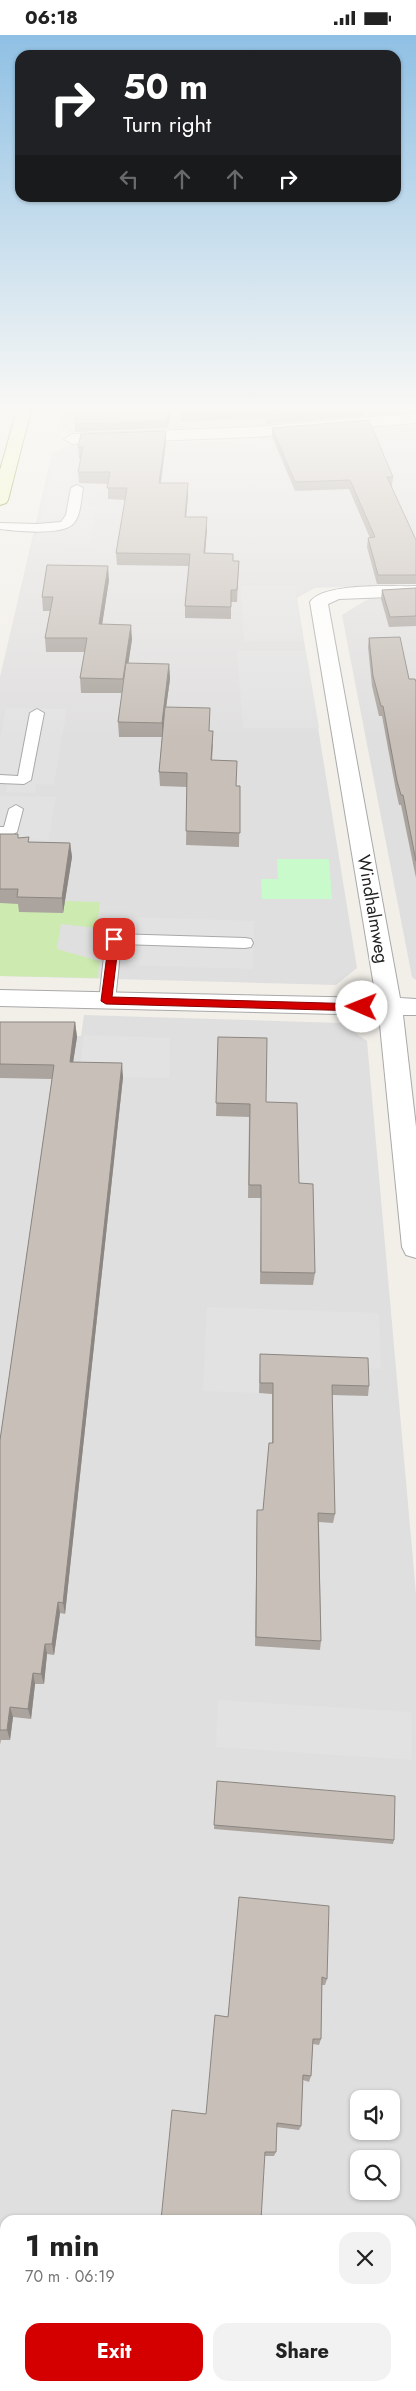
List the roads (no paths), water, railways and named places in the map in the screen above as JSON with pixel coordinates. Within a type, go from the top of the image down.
[{"type":"street","name":"Windhalmweg","points":[[416,591],[336,594],[319,602],[390,1007],[416,1247]]},
{"type":"street","points":[[0,998],[416,1007]]},
{"type":"lane","points":[[0,527],[55,527],[66,525],[70,520]]},
{"type":"lane","points":[[0,779],[24,780],[37,713]]},
{"type":"lane","points":[[0,831],[10,831],[16,809]]},
{"type":"lane","points":[[106,1001],[114,939],[245,943]]}]
